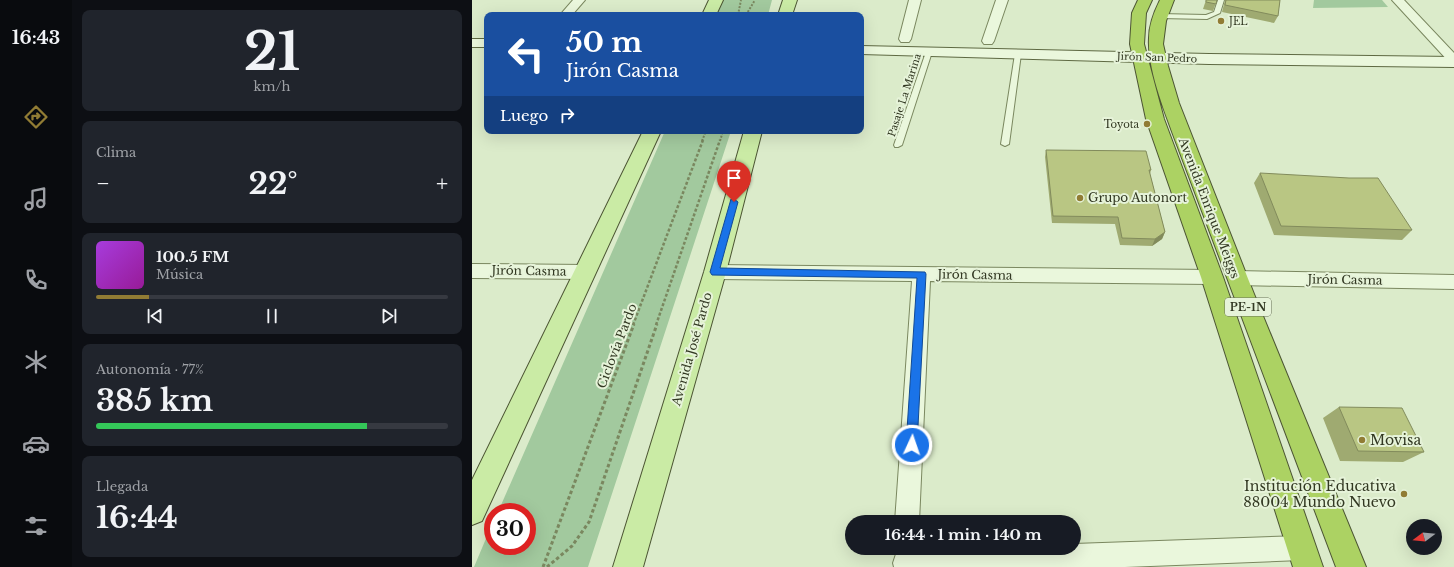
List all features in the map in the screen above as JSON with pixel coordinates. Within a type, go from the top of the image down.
[{"type":"highway","name":"Avenida Enrique Meiggs","points":[[1145,0],[1139,13],[1148,50],[1155,119],[1212,277],[1305,557]]},
{"type":"highway","name":"Avenida Enrique Meiggs","points":[[1167,0],[1148,50],[1173,110],[1185,146],[1236,278],[1351,567]]},
{"type":"main road","points":[[710,12],[716,0]]},
{"type":"main road","points":[[787,12],[790,0]]},
{"type":"main road","name":"Jirón San Pedro","points":[[864,38],[988,41],[1148,50],[1454,61]]},
{"type":"main road","points":[[472,43],[484,43]]},
{"type":"main road","name":"Jirón San Pedro","points":[[864,50],[1018,54],[1148,50],[1196,44]]},
{"type":"main road","points":[[1228,45],[1449,49]]},
{"type":"main road","points":[[472,511],[651,134]]},
{"type":"main road","name":"Avenida José Pardo","points":[[628,567],[715,272],[752,134]]},
{"type":"street","points":[[569,12],[579,0]]},
{"type":"street","points":[[904,39],[915,0]]},
{"type":"street","points":[[988,41],[1002,0]]},
{"type":"street","points":[[1398,0],[1449,49],[1454,61]]},
{"type":"street","name":"Jirón Casma","points":[[472,271],[586,272]]},
{"type":"street","name":"Jirón Casma","points":[[715,272],[1212,277]]},
{"type":"street","points":[[908,515],[921,274]]},
{"type":"street","name":"Jirón Casma","points":[[1236,278],[1454,282]]},
{"type":"street","points":[[905,559],[1305,557]]},
{"type":"lane","points":[[1160,16],[1206,17],[1217,13],[1221,0]]},
{"type":"lane","name":"Pasaje La Marina","points":[[898,145],[929,52]]},
{"type":"lane","points":[[1005,144],[1018,54]]},
{"type":"path","points":[[739,12],[741,0]]},
{"type":"path","points":[[748,12],[755,0]]},
{"type":"path","name":"Ciclovía Pardo","points":[[543,567],[705,134]]},
{"type":"path","points":[[547,567],[572,546],[589,522],[722,134]]},
{"type":"green space","points":[[723,0],[772,0],[769,12],[717,12]]},
{"type":"green space","points":[[1314,0],[1382,0],[1388,7],[1313,8]]},
{"type":"green space","points":[[664,134],[730,134],[588,567],[474,567],[484,543],[484,555],[536,555],[536,503],[502,503]]},
{"type":"building","points":[[1206,0],[1217,0],[1216,4],[1206,2]]},
{"type":"building","points":[[1226,0],[1280,0],[1278,16],[1225,5]]},
{"type":"building","points":[[1046,150],[1146,151],[1151,170],[1149,170],[1165,232],[1155,239],[1122,238],[1118,217],[1053,216]]},
{"type":"building","points":[[1260,173],[1349,178],[1378,178],[1412,230],[1281,226]]},
{"type":"building","points":[[1339,407],[1402,408],[1424,452],[1358,451]]},
{"type":"place","name":"JEL","points":[[1221,21]]},
{"type":"place","name":"Toyota","points":[[1147,124]]},
{"type":"place","name":"Grupo Autonort","points":[[1080,198]]},
{"type":"place","name":"Movisa","points":[[1362,440]]},
{"type":"place","name":"Institución Educativa 88004 Mundo Nuevo","points":[[1404,494]]},
{"type":"route","points":[[734,202],[715,272],[921,274],[912,445]]}]
